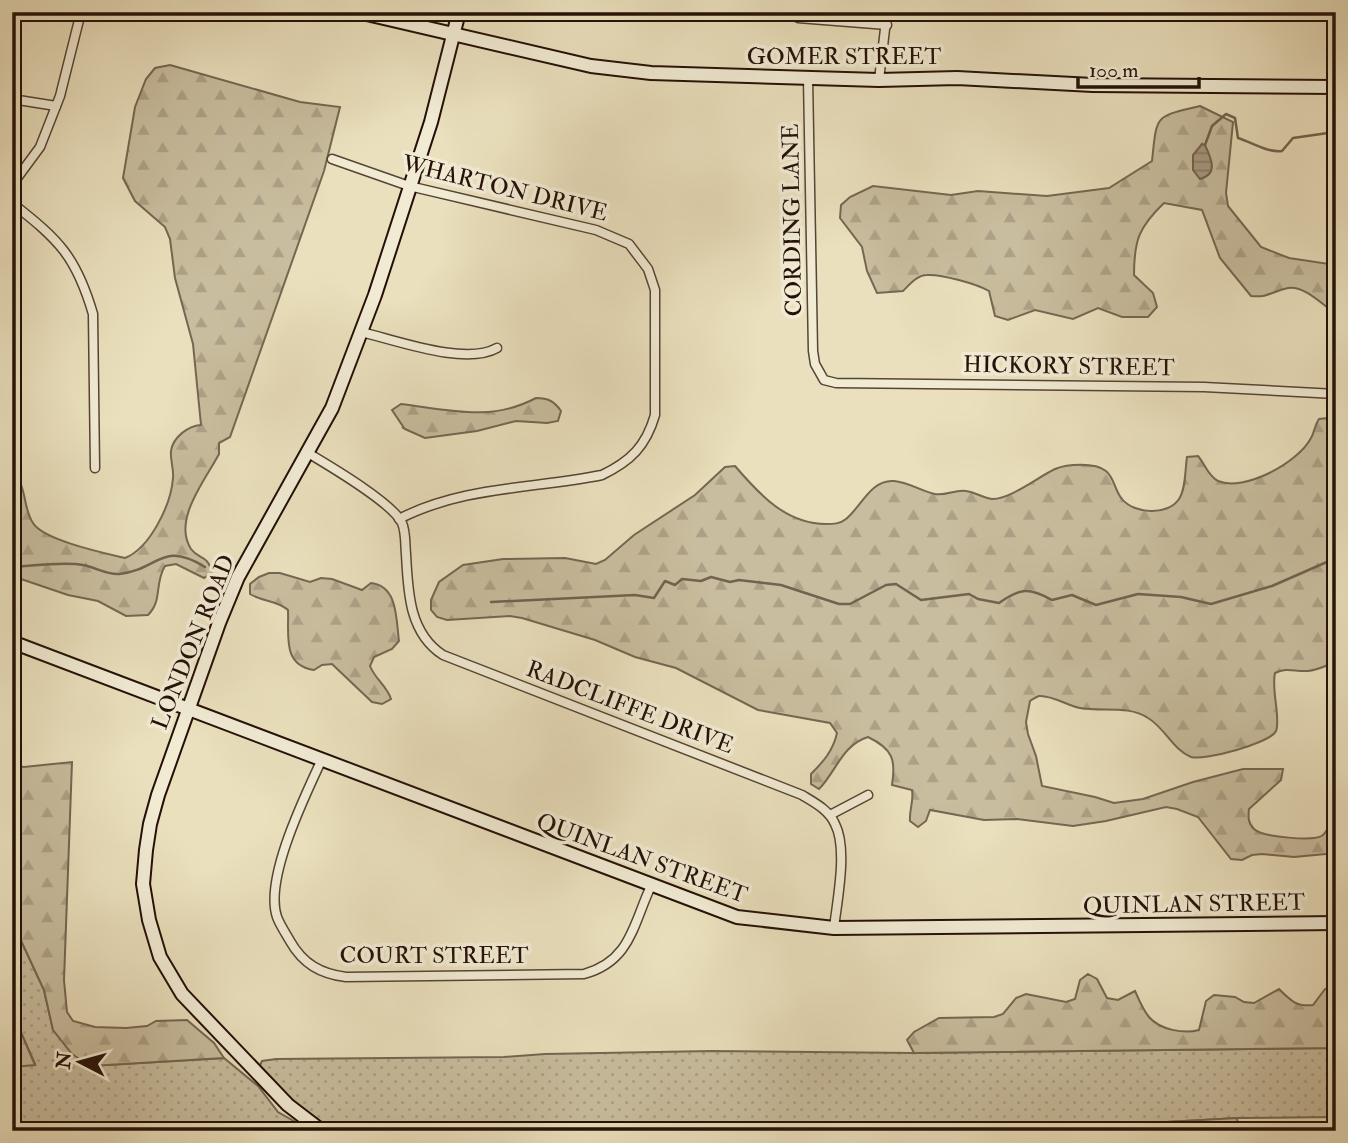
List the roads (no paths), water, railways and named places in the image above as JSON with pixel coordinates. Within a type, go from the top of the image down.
[{"type":"street","points":[[12,185],[40,147],[57,106],[81,12]]},
{"type":"street","name":"GOMER STREET","points":[[358,12],[604,67],[689,76],[879,80],[957,78],[1093,85],[1336,87]]},
{"type":"street","name":"LONDON ROAD","points":[[322,1131],[288,1105],[182,995],[160,957],[149,920],[144,884],[146,850],[158,795],[188,707],[238,578],[332,408],[361,332],[431,122],[458,12]]},
{"type":"street","points":[[879,80],[887,12]]},
{"type":"street","points":[[798,18],[887,25]]},
{"type":"street","name":"CORDING LANE","points":[[808,78],[814,360]]},
{"type":"street","points":[[12,99],[57,106]]},
{"type":"street","name":"WHARTON DRIVE","points":[[332,159],[409,186],[596,230],[629,244],[648,269],[655,290],[655,415],[650,433],[636,454],[602,475],[468,494],[422,507],[399,519]]},
{"type":"street","points":[[12,203],[37,223],[70,257],[79,272],[93,314],[95,468]]},
{"type":"street","points":[[361,332],[459,353],[479,355],[497,348]]},
{"type":"street","name":"HICKORY STREET","points":[[814,360],[821,377],[836,383],[1213,387],[1336,394]]},
{"type":"street","points":[[308,453],[349,477],[399,519]]},
{"type":"street","name":"RADCLIFFE DRIVE","points":[[399,519],[405,541],[414,619],[418,631],[435,649],[802,795],[830,816]]},
{"type":"street","name":"QUINLAN STREET","points":[[12,642],[737,917],[834,929],[1336,923]]},
{"type":"street","name":"COURT STREET","points":[[321,759],[275,877],[277,917],[291,944],[316,970],[346,977],[584,974],[599,970],[622,952],[652,886]]},
{"type":"street","points":[[834,929],[840,847],[836,825],[830,816],[869,795]]},
{"type":"waterway","points":[[1205,145],[1212,126],[1226,114],[1235,118],[1238,138],[1271,150],[1282,151],[1293,138],[1336,134]]},
{"type":"waterway","points":[[12,567],[75,564],[119,574],[169,556],[190,559],[205,567]]},
{"type":"waterway","points":[[491,602],[635,595],[654,598],[665,581],[675,585],[682,579],[701,581],[711,577],[730,582],[739,580],[781,585],[839,604],[850,604],[886,585],[896,584],[921,600],[969,594],[978,599],[999,603],[1013,594],[1031,591],[1052,600],[1072,595],[1096,605],[1138,594],[1181,597],[1211,604],[1272,586],[1336,558]]}]
